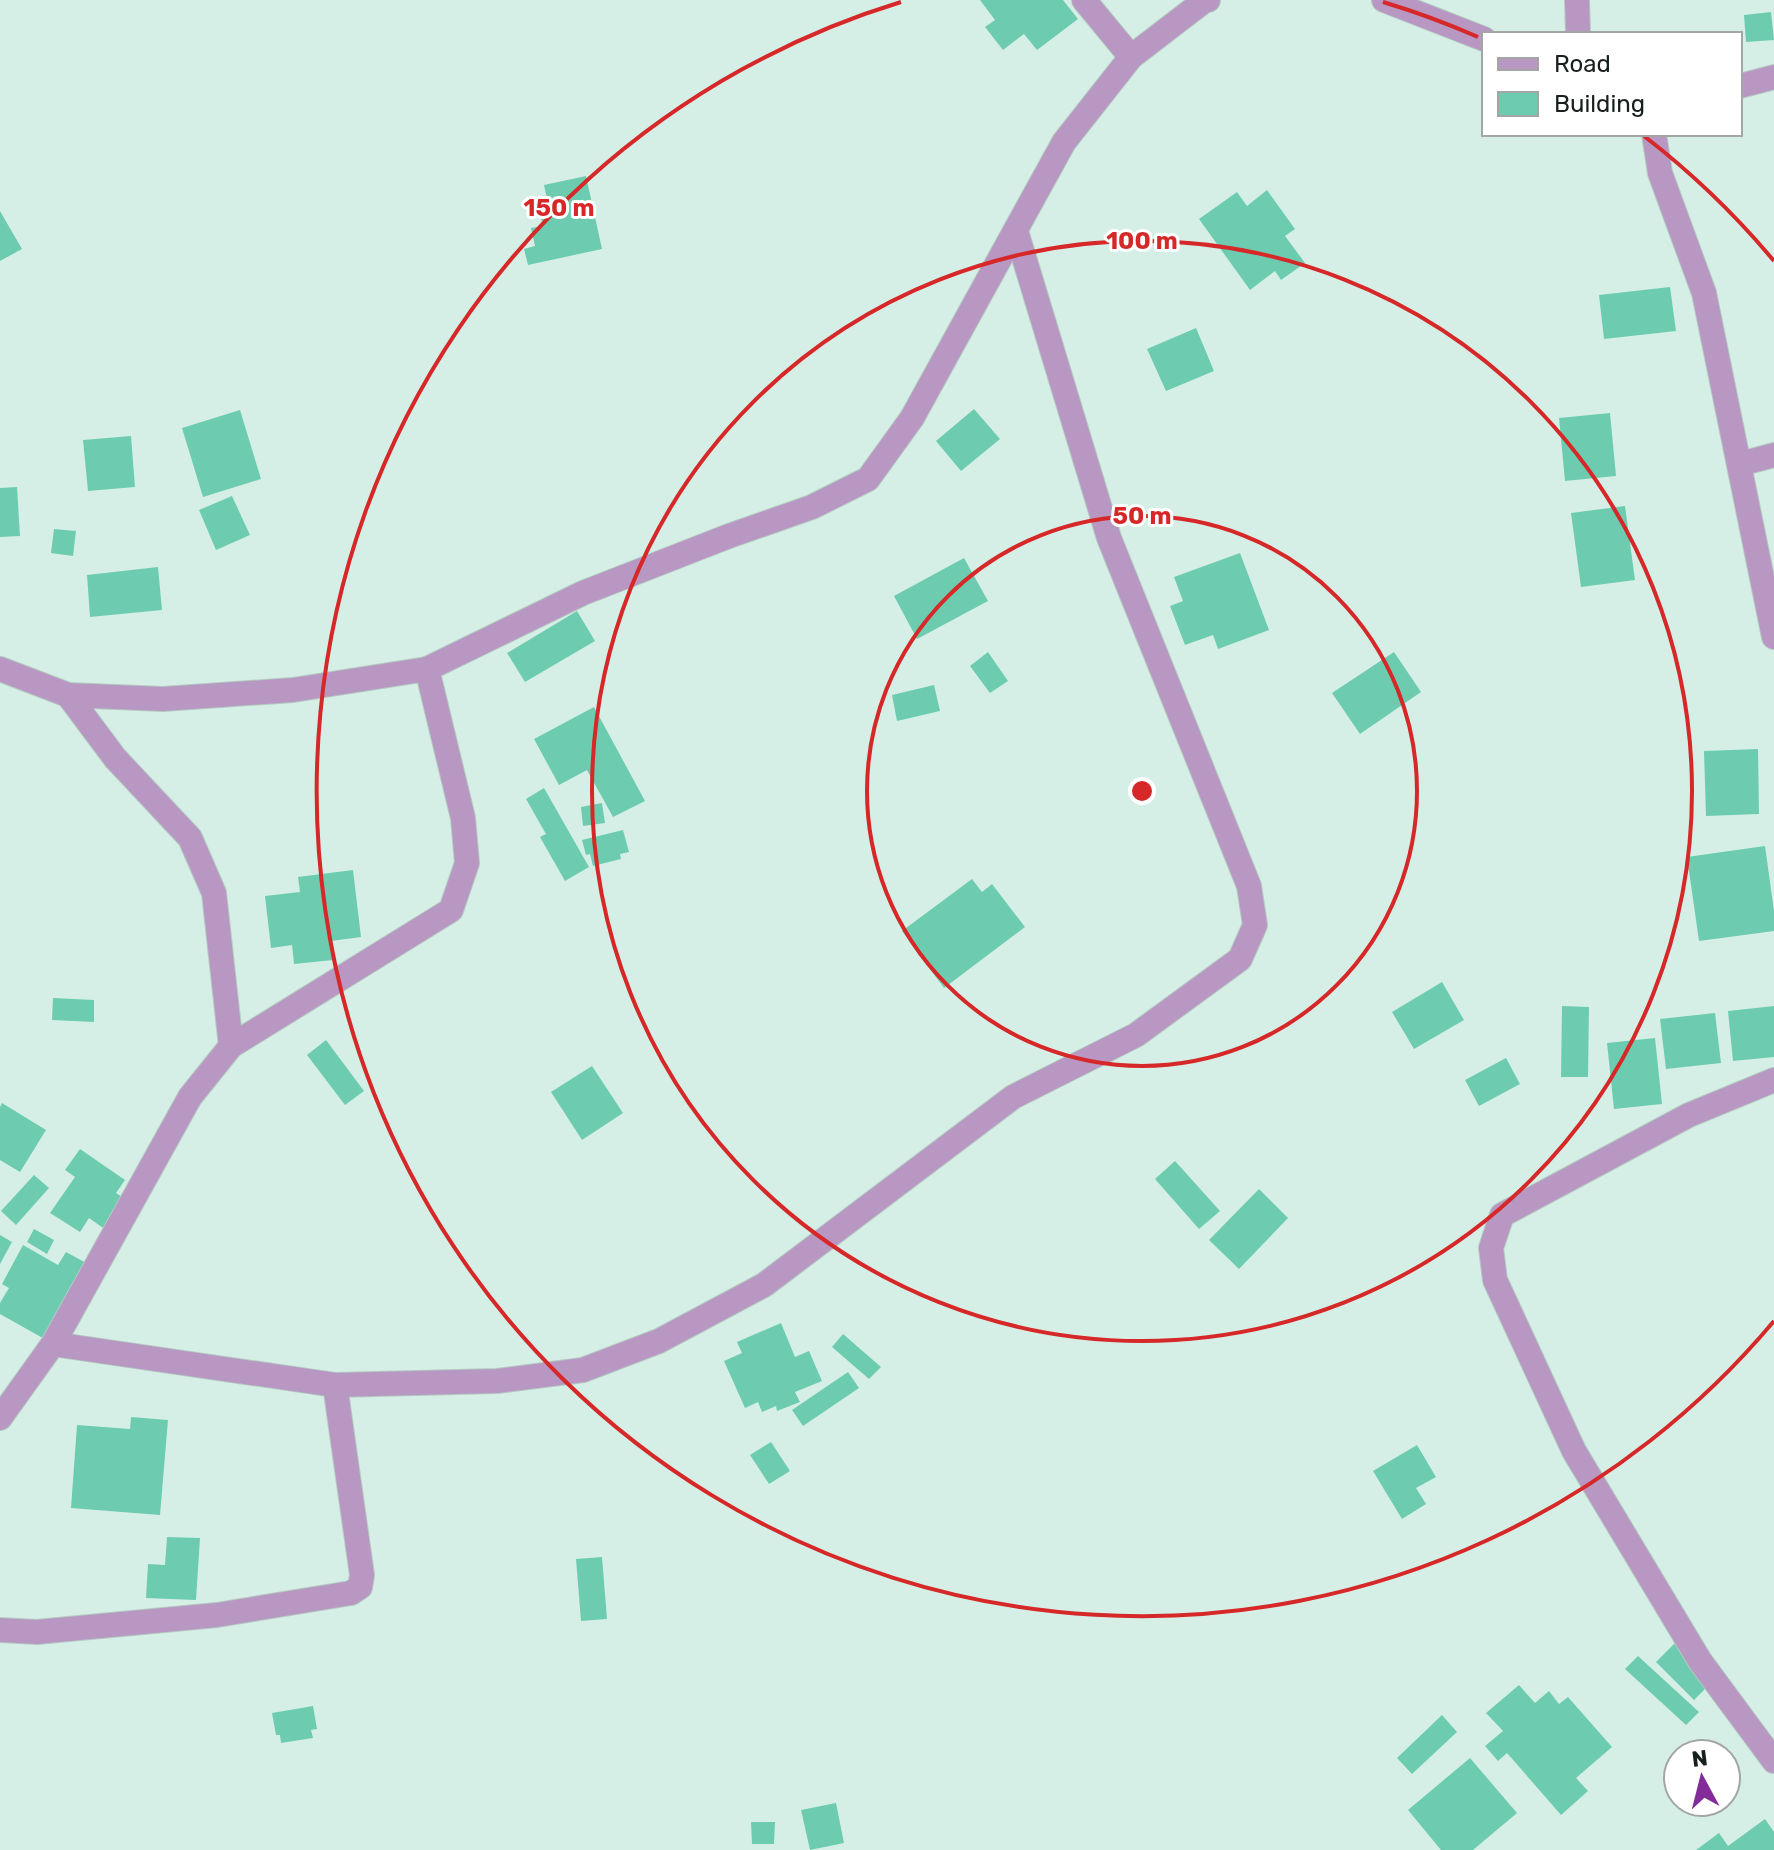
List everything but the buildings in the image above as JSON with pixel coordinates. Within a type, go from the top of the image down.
[{"type":"street","points":[[1084,0],[1131,57]]},
{"type":"street","points":[[0,669],[68,695],[163,699],[293,690],[427,669],[583,593],[812,507],[868,479],[912,418],[1064,142],[1131,57],[1208,0]]},
{"type":"street","points":[[1384,0],[1482,38]]},
{"type":"street","points":[[1577,0],[1578,32]]},
{"type":"street","points":[[1742,85],[1774,77]]},
{"type":"street","points":[[1654,136],[1660,173],[1704,293],[1774,637]]},
{"type":"street","points":[[53,1344],[335,1385],[497,1381],[583,1370],[659,1341],[764,1285],[1013,1097],[1136,1035],[1240,959],[1255,925],[1249,886],[1109,538],[1016,231]]},
{"type":"street","points":[[1740,464],[1774,455]]},
{"type":"street","points":[[0,1418],[53,1344],[190,1097],[231,1046],[451,910],[467,863],[463,818],[427,669]]},
{"type":"street","points":[[68,695],[115,758],[190,838],[214,893],[231,1046]]},
{"type":"street","points":[[1774,1080],[1689,1115],[1502,1215],[1491,1248],[1495,1280],[1574,1451],[1700,1661],[1774,1761]]},
{"type":"street","points":[[0,1630],[37,1632],[217,1615],[351,1593],[360,1587],[362,1575],[335,1385]]}]
